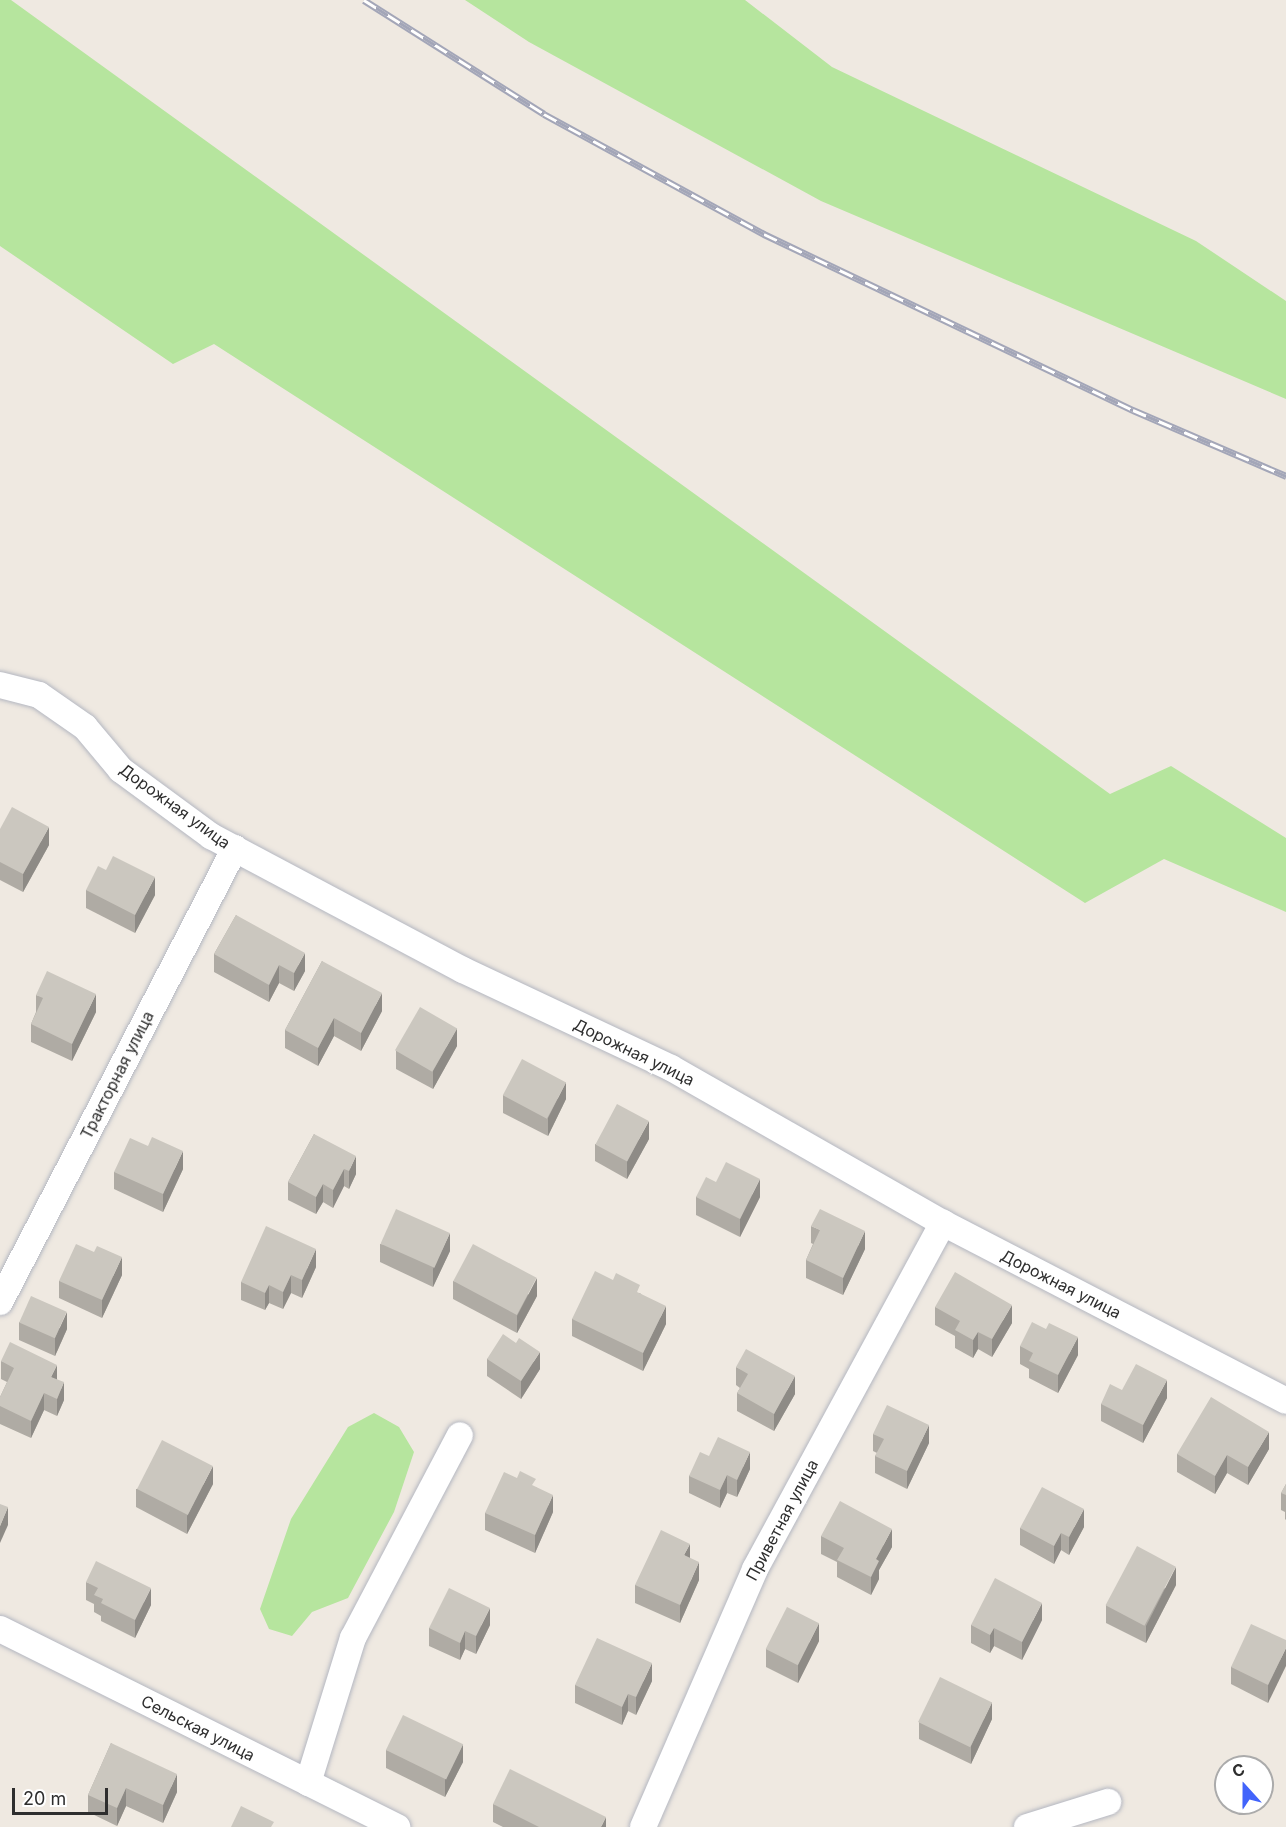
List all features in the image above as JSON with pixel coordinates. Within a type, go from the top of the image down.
[{"type":"street","name":"Дорожная улица","points":[[0,685],[39,695],[85,727],[122,770],[211,836],[463,970],[670,1068],[943,1223],[1286,1401]]},
{"type":"street","name":"Тракторная улица","points":[[0,1302],[235,848]]},
{"type":"street","name":"Приветная улица","points":[[643,1827],[755,1569],[943,1223]]},
{"type":"street","points":[[308,1783],[353,1638],[460,1435]]},
{"type":"street","name":"Сельская улица","points":[[0,1629],[397,1827]]},
{"type":"street","points":[[1027,1827],[1108,1802]]},
{"type":"green space","points":[[0,0],[11,0],[1110,794],[1171,766],[1286,838],[1286,912],[1164,859],[1085,903],[214,344],[173,364],[0,246]]},
{"type":"green space","points":[[465,0],[745,0],[832,67],[1196,241],[1286,301],[1286,399],[821,201],[529,42]]},
{"type":"green space","points":[[374,1413],[399,1427],[414,1452],[394,1512],[348,1598],[312,1612],[292,1636],[269,1629],[260,1609],[291,1519],[348,1427]]},
{"type":"building","points":[[12,807],[49,827],[23,874],[0,862],[0,829]]},
{"type":"building","points":[[113,856],[155,877],[135,915],[86,890],[98,866],[106,870]]},
{"type":"building","points":[[236,915],[305,953],[294,973],[279,965],[269,985],[214,954]]},
{"type":"building","points":[[322,961],[382,993],[361,1033],[334,1018],[318,1048],[285,1030]]},
{"type":"building","points":[[47,971],[96,994],[72,1044],[31,1024],[43,998],[36,995]]},
{"type":"building","points":[[420,1007],[457,1028],[432,1072],[395,1050]]},
{"type":"building","points":[[522,1059],[566,1082],[547,1119],[503,1095]]},
{"type":"building","points":[[617,1104],[649,1121],[627,1162],[595,1145]]},
{"type":"building","points":[[314,1134],[356,1156],[349,1171],[344,1169],[333,1190],[323,1184],[316,1197],[288,1182]]},
{"type":"building","points":[[152,1137],[183,1151],[163,1194],[114,1172],[130,1138],[148,1146]]},
{"type":"building","points":[[726,1162],[760,1179],[740,1219],[696,1197],[706,1177],[716,1182]]},
{"type":"building","points":[[396,1209],[450,1233],[434,1268],[381,1244]]},
{"type":"building","points":[[820,1209],[865,1231],[843,1278],[806,1260],[820,1230],[811,1226]]},
{"type":"building","points":[[266,1226],[316,1249],[302,1280],[291,1275],[283,1292],[269,1285],[265,1293],[241,1282]]},
{"type":"building","points":[[76,1244],[94,1252],[97,1246],[122,1257],[102,1300],[59,1281]]},
{"type":"building","points":[[473,1244],[537,1278],[517,1315],[453,1281]]},
{"type":"building","points":[[595,1271],[613,1280],[616,1273],[640,1285],[637,1292],[666,1306],[643,1353],[572,1319]]},
{"type":"building","points":[[955,1272],[1012,1305],[992,1339],[978,1332],[973,1340],[955,1330],[960,1321],[935,1307]]},
{"type":"building","points":[[31,1296],[67,1312],[55,1338],[19,1322]]},
{"type":"building","points":[[1032,1322],[1046,1329],[1049,1323],[1078,1337],[1058,1375],[1029,1361],[1033,1353],[1020,1346]]},
{"type":"building","points":[[503,1334],[516,1343],[519,1338],[540,1352],[521,1381],[487,1359]]},
{"type":"building","points":[[10,1342],[57,1365],[51,1377],[64,1382],[57,1399],[44,1393],[31,1421],[0,1406],[0,1397],[14,1368],[1,1361]]},
{"type":"building","points":[[746,1349],[795,1376],[774,1414],[737,1393],[748,1374],[736,1367]]},
{"type":"building","points":[[1136,1364],[1167,1380],[1143,1425],[1101,1404],[1110,1384],[1122,1390]]},
{"type":"building","points":[[1211,1397],[1269,1432],[1248,1467],[1227,1455],[1215,1476],[1177,1454]]},
{"type":"building","points":[[887,1405],[929,1425],[907,1471],[875,1456],[884,1439],[873,1434]]},
{"type":"building","points":[[718,1437],[750,1452],[737,1480],[727,1475],[720,1490],[689,1476],[700,1452],[709,1456]]},
{"type":"building","points":[[162,1440],[213,1466],[188,1515],[137,1489]]},
{"type":"building","points":[[520,1471],[536,1479],[532,1485],[553,1495],[535,1535],[485,1513],[504,1472],[517,1478]]},
{"type":"building","points":[[1286,1484],[1286,1495],[1281,1493]]},
{"type":"building","points":[[1042,1487],[1084,1509],[1069,1537],[1061,1533],[1054,1546],[1020,1528]]},
{"type":"building","points":[[840,1501],[892,1529],[876,1559],[879,1561],[871,1577],[837,1560],[844,1548],[821,1536]]},
{"type":"building","points":[[0,1504],[8,1507],[0,1526]]},
{"type":"building","points":[[661,1530],[690,1544],[684,1555],[699,1562],[680,1605],[635,1585]]},
{"type":"building","points":[[1137,1546],[1176,1567],[1144,1626],[1106,1605]]},
{"type":"building","points":[[96,1561],[151,1588],[135,1620],[101,1603],[103,1599],[94,1595],[98,1588],[86,1582]]},
{"type":"building","points":[[995,1578],[1042,1603],[1022,1642],[994,1628],[990,1635],[971,1625]]},
{"type":"building","points":[[449,1588],[490,1608],[476,1636],[465,1631],[460,1643],[429,1628]]},
{"type":"building","points":[[787,1607],[819,1623],[798,1665],[766,1649]]},
{"type":"building","points":[[1251,1624],[1286,1640],[1286,1648],[1268,1685],[1231,1667]]},
{"type":"building","points":[[597,1638],[652,1663],[636,1697],[628,1694],[622,1707],[575,1685]]},
{"type":"building","points":[[940,1677],[992,1702],[970,1747],[918,1722]]},
{"type":"building","points":[[403,1715],[463,1744],[446,1779],[386,1750]]},
{"type":"building","points":[[111,1743],[177,1774],[163,1805],[126,1788],[117,1808],[88,1795]]},
{"type":"building","points":[[510,1769],[606,1817],[601,1827],[539,1827],[493,1804]]},
{"type":"building","points":[[241,1806],[274,1822],[271,1827],[231,1827]]},
{"type":"railway","points":[[364,0],[544,114],[764,234],[1133,410],[1286,476]]}]
